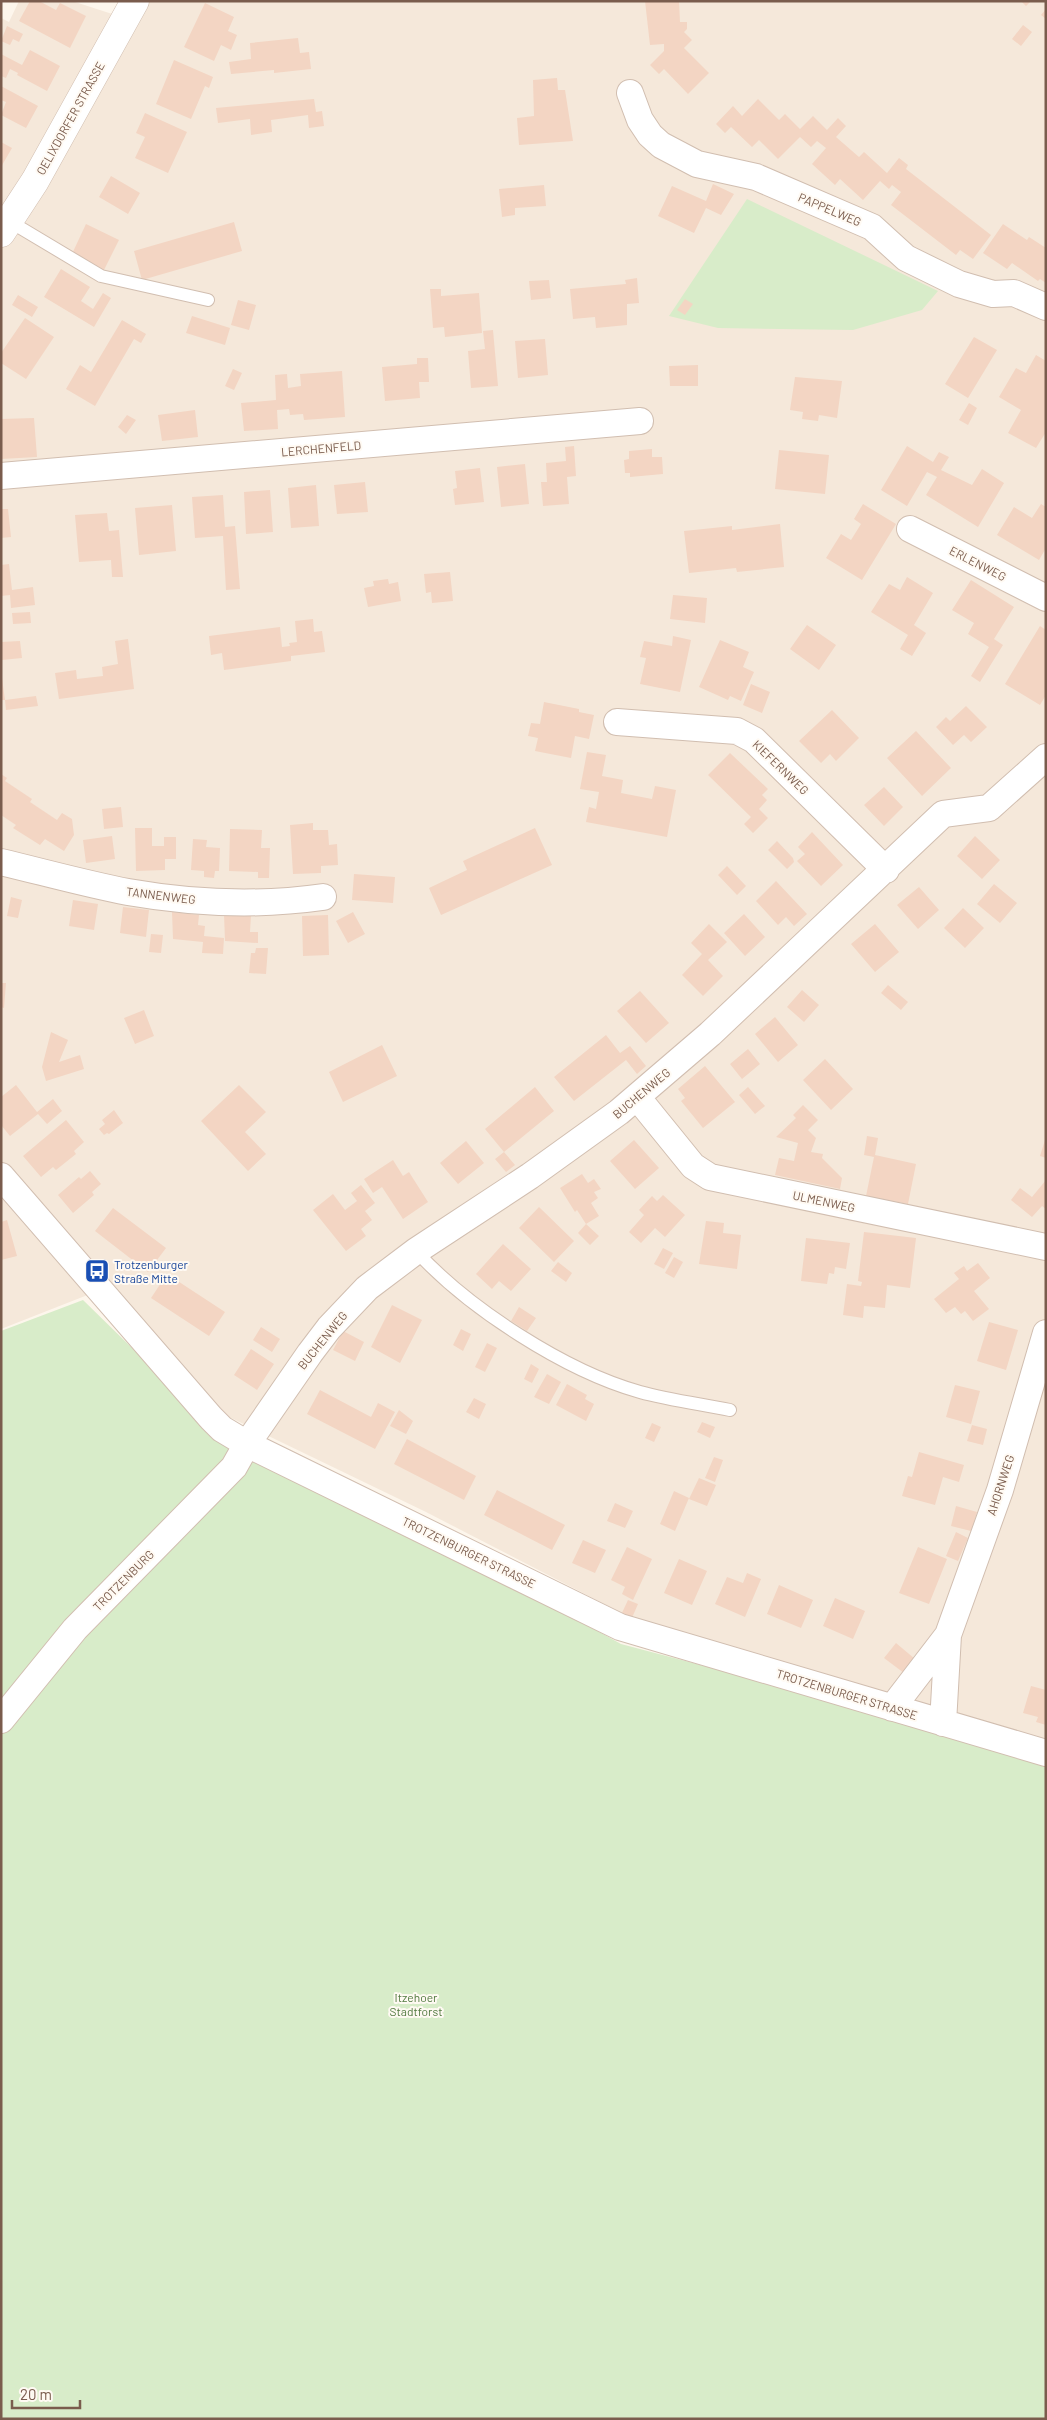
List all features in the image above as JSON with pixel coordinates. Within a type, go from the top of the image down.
[{"type":"street","name":"OELIXDORFER STRASSE","points":[[5,227],[40,173],[135,1]]},
{"type":"street","name":"PAPPELWEG","points":[[630,93],[640,120],[650,135],[697,164],[756,177],[872,227],[906,258],[960,284],[993,294],[1014,293],[1046,307]]},
{"type":"street","name":"LERCHENFELD","points":[[1,476],[640,421]]},
{"type":"street","name":"ERLENWEG","points":[[910,529],[1046,598]]},
{"type":"street","name":"KIEFERNWEG","points":[[617,722],[737,731],[748,735],[886,870]]},
{"type":"street","name":"BUCHENWEG","points":[[246,1444],[329,1328],[367,1288],[416,1251],[545,1166],[637,1097],[710,1034],[886,870],[943,814],[989,808],[1046,758]]},
{"type":"street","name":"TANNENWEG","points":[[1,862],[122,890],[161,896],[259,902],[290,902],[323,897]]},
{"type":"street","name":"ULMENWEG","points":[[637,1097],[693,1166],[710,1177],[1046,1247]]},
{"type":"street","name":"TROTZENBURGER STRASSE","points":[[1,1176],[211,1418],[222,1429],[246,1444],[620,1627],[1046,1754]]},
{"type":"street","name":"AHORNWEG","points":[[943,1723],[948,1635],[1000,1490],[1046,1333]]},
{"type":"street","name":"TROTZENBURG","points":[[1,1720],[74,1629],[234,1467],[246,1444]]},
{"type":"street","name":"AHORNWEG","points":[[892,1708],[948,1635]]},
{"type":"lane","points":[[5,227],[101,276],[208,300]]},
{"type":"lane","points":[[416,1251],[434,1271],[473,1302],[528,1340],[586,1373],[640,1392],[730,1410]]},
{"type":"shaded area","points":[[19,1],[72,1],[137,22],[147,1],[1046,1],[1046,1744],[641,1623],[426,1512],[223,1414],[113,1285],[1,1329],[1,18],[9,22]]},
{"type":"green space","points":[[747,199],[938,291],[922,310],[853,330],[718,328],[669,316]]},
{"type":"green space","name":"Itzehoer Stadtforst","points":[[83,1300],[219,1433],[415,1530],[621,1644],[1046,1760],[1046,2419],[1,2419],[1,1331]]},
{"type":"building","points":[[30,1],[39,1],[56,10],[60,3],[86,16],[70,48],[19,21]]},
{"type":"building","points":[[645,1],[679,1],[680,22],[687,22],[687,29],[684,32],[692,40],[684,48],[709,73],[688,94],[664,69],[659,74],[650,65],[664,51],[664,44],[650,45]]},
{"type":"building","points":[[1021,1],[1031,1],[1026,6]]},
{"type":"building","points":[[205,3],[234,17],[228,31],[237,35],[231,50],[221,45],[214,61],[184,47]]},
{"type":"building","points":[[1046,9],[1046,19],[1041,15]]},
{"type":"building","points":[[1023,25],[1032,32],[1021,46],[1012,39]]},
{"type":"building","points":[[7,26],[23,34],[19,42],[13,39],[10,45],[1,41]]},
{"type":"building","points":[[298,38],[300,53],[309,52],[311,69],[274,73],[274,70],[231,74],[229,62],[251,59],[250,43]]},
{"type":"building","points":[[30,50],[60,66],[47,91],[17,75],[18,73],[10,69],[6,78],[1,76],[1,54],[22,65]]},
{"type":"building","points":[[174,60],[213,77],[209,88],[205,86],[191,119],[156,104]]},
{"type":"building","points":[[557,78],[558,90],[565,90],[573,141],[519,145],[517,118],[534,116],[533,80]]},
{"type":"building","points":[[1,86],[38,106],[26,128],[1,115],[6,102],[1,100]]},
{"type":"building","points":[[314,99],[316,112],[322,111],[324,126],[309,128],[308,115],[271,120],[272,132],[251,135],[250,119],[218,123],[216,108]]},
{"type":"building","points":[[758,99],[779,120],[785,114],[800,129],[813,116],[827,130],[838,118],[846,126],[836,137],[859,157],[864,152],[887,173],[899,158],[908,165],[906,169],[991,235],[973,259],[960,250],[956,255],[891,205],[901,192],[892,185],[889,189],[880,181],[863,200],[840,179],[835,185],[812,164],[826,148],[817,141],[811,147],[800,137],[778,159],[759,140],[752,147],[731,127],[725,133],[716,124],[733,106],[742,116]]},
{"type":"building","points":[[145,113],[187,132],[168,173],[135,158],[145,137],[136,133]]},
{"type":"building","points":[[1,142],[12,148],[1,167]]},
{"type":"building","points":[[111,176],[140,193],[128,214],[99,197]]},
{"type":"building","points":[[713,184],[734,194],[721,215],[706,208],[694,233],[658,216],[672,186],[706,201]]},
{"type":"building","points":[[544,185],[546,206],[515,208],[515,215],[502,217],[499,189]]},
{"type":"building","points":[[234,222],[242,251],[142,280],[134,251]]},
{"type":"building","points":[[86,224],[119,240],[103,272],[71,256]]},
{"type":"building","points":[[1003,224],[1027,240],[1029,237],[1046,248],[1046,283],[1040,279],[1038,281],[1012,263],[1007,269],[983,253]]},
{"type":"building","points":[[61,269],[90,287],[81,301],[93,309],[103,293],[111,298],[94,327],[44,297]]},
{"type":"building","points":[[637,278],[639,303],[627,304],[627,325],[596,328],[595,317],[573,319],[570,289],[626,284],[625,280]]},
{"type":"building","points":[[549,280],[551,298],[531,300],[529,281]]},
{"type":"building","points":[[430,289],[441,289],[441,296],[479,293],[482,333],[445,337],[444,327],[433,328]]},
{"type":"building","points":[[18,295],[38,307],[32,317],[12,305]]},
{"type":"building","points":[[685,299],[693,304],[685,315],[677,310]]},
{"type":"building","points":[[238,300],[256,305],[249,330],[231,325]]},
{"type":"building","points":[[192,316],[230,328],[225,345],[186,333]]},
{"type":"building","points":[[25,318],[54,337],[26,379],[1,363],[1,353]]},
{"type":"building","points":[[122,320],[146,334],[141,343],[134,339],[95,406],[66,389],[80,365],[91,372]]},
{"type":"building","points":[[493,330],[498,386],[471,388],[468,351],[485,349],[483,331]]},
{"type":"building","points":[[974,337],[997,350],[968,398],[945,384]]},
{"type":"building","points":[[545,339],[548,375],[518,378],[515,341]]},
{"type":"building","points":[[1036,355],[1046,361],[1046,432],[1036,448],[1008,433],[1021,410],[999,397],[1016,368],[1026,373]]},
{"type":"building","points":[[417,358],[428,358],[429,382],[419,382],[420,398],[385,401],[382,367],[417,364]]},
{"type":"building","points":[[698,365],[698,386],[670,386],[669,366]]},
{"type":"building","points":[[233,369],[242,373],[234,390],[225,386]]},
{"type":"building","points":[[342,371],[345,417],[304,420],[303,414],[290,415],[289,409],[277,410],[278,429],[244,431],[241,403],[276,400],[275,375],[287,374],[288,388],[301,386],[300,374]]},
{"type":"building","points":[[795,377],[842,381],[837,418],[819,415],[818,421],[802,419],[803,412],[790,410]]},
{"type":"building","points":[[969,403],[977,408],[968,425],[959,420]]},
{"type":"building","points":[[195,410],[198,437],[162,441],[158,415]]},
{"type":"building","points":[[127,415],[136,420],[126,434],[118,427]]},
{"type":"building","points":[[34,418],[37,457],[1,459],[1,419]]},
{"type":"building","points":[[574,446],[576,476],[567,477],[569,504],[543,506],[541,482],[547,482],[546,463],[566,461],[565,447]]},
{"type":"building","points":[[907,446],[933,462],[939,452],[949,457],[941,470],[972,485],[982,469],[1004,483],[978,527],[926,495],[937,477],[927,472],[907,506],[881,490]]},
{"type":"building","points":[[652,449],[652,457],[662,457],[663,474],[630,477],[630,473],[625,473],[624,460],[629,459],[629,451]]},
{"type":"building","points":[[779,450],[829,455],[825,494],[775,489]]},
{"type":"building","points":[[525,464],[529,504],[501,507],[497,467]]},
{"type":"building","points":[[480,468],[484,502],[455,505],[453,489],[457,488],[455,471]]},
{"type":"building","points":[[365,482],[368,512],[337,514],[334,485]]},
{"type":"building","points":[[316,485],[319,526],[291,528],[288,488]]},
{"type":"building","points":[[270,490],[273,532],[246,534],[244,492]]},
{"type":"building","points":[[223,495],[225,527],[235,526],[240,589],[226,590],[223,536],[195,538],[192,497]]},
{"type":"building","points":[[863,504],[896,524],[862,580],[826,558],[841,534],[851,540],[861,524],[854,519]]},
{"type":"building","points":[[1041,504],[1046,507],[1046,548],[1039,560],[997,535],[1014,507],[1032,518]]},
{"type":"building","points":[[172,505],[176,551],[139,555],[135,508]]},
{"type":"building","points":[[1,509],[8,509],[11,537],[1,538]]},
{"type":"building","points":[[107,513],[109,531],[119,530],[123,577],[112,577],[111,560],[79,562],[75,515]]},
{"type":"building","points":[[780,524],[784,567],[737,572],[736,568],[689,573],[684,531],[732,526],[732,530]]},
{"type":"building","points":[[9,564],[12,590],[33,587],[35,605],[11,608],[10,595],[1,596],[1,565]]},
{"type":"building","points":[[450,572],[453,601],[432,603],[431,592],[426,593],[424,574]]},
{"type":"building","points":[[907,577],[933,593],[914,625],[926,633],[912,656],[900,649],[908,635],[871,612],[889,584],[900,590]]},
{"type":"building","points":[[388,579],[389,584],[398,582],[401,601],[368,607],[364,588],[374,586],[373,581]]},
{"type":"building","points":[[971,580],[1014,607],[994,639],[1003,645],[980,682],[971,676],[989,647],[968,634],[974,623],[952,610]]},
{"type":"building","points":[[673,595],[707,598],[705,623],[670,619]]},
{"type":"building","points":[[30,612],[31,623],[13,624],[12,613]]},
{"type":"building","points":[[313,619],[314,632],[322,631],[325,652],[291,656],[291,661],[224,670],[222,653],[211,655],[209,636],[280,627],[282,647],[290,646],[289,643],[297,642],[295,621]]},
{"type":"building","points":[[807,625],[836,645],[819,670],[790,649]]},
{"type":"building","points":[[1040,626],[1046,630],[1046,695],[1040,705],[1005,684]]},
{"type":"building","points":[[673,636],[691,640],[680,692],[640,684],[646,658],[640,657],[644,641],[672,646]]},
{"type":"building","points":[[128,639],[134,689],[59,699],[55,673],[76,670],[77,679],[103,676],[102,667],[118,664],[115,641]]},
{"type":"building","points":[[720,640],[749,652],[743,667],[754,672],[741,701],[730,696],[728,700],[699,687]]},
{"type":"building","points":[[20,641],[22,658],[2,660],[1,642]]},
{"type":"building","points":[[1,671],[5,700],[1,700]]},
{"type":"building","points":[[751,684],[770,692],[762,713],[743,705]]},
{"type":"building","points":[[36,696],[38,706],[6,710],[5,700]]},
{"type":"building","points":[[544,702],[579,709],[579,712],[594,715],[589,739],[575,736],[571,758],[535,751],[538,738],[528,736],[531,723],[540,724]]},
{"type":"building","points":[[966,706],[987,727],[971,742],[964,735],[953,745],[936,727],[946,717],[950,721]]},
{"type":"building","points":[[832,710],[859,738],[836,761],[830,754],[821,763],[799,741]]},
{"type":"building","points":[[916,731],[951,768],[922,796],[887,758]]},
{"type":"building","points":[[587,752],[606,755],[602,776],[623,780],[621,793],[652,799],[655,786],[676,790],[667,837],[586,822],[589,807],[596,809],[599,792],[580,789]]},
{"type":"building","points":[[730,753],[768,789],[762,795],[767,800],[759,809],[768,818],[753,833],[744,824],[751,817],[708,775]]},
{"type":"building","points":[[1,774],[7,778],[5,781],[32,799],[30,802],[57,820],[62,813],[72,819],[74,835],[64,851],[45,839],[40,845],[13,828],[16,825],[1,815]]},
{"type":"building","points":[[884,787],[903,807],[884,826],[864,805]]},
{"type":"building","points":[[121,807],[123,827],[104,829],[102,809]]},
{"type":"building","points":[[313,823],[313,830],[328,830],[329,845],[337,844],[338,865],[321,866],[321,873],[293,874],[290,825]]},
{"type":"building","points":[[135,828],[152,828],[152,846],[164,846],[164,837],[176,837],[176,859],[165,859],[165,870],[136,871]]},
{"type":"building","points":[[535,828],[552,865],[441,915],[429,888],[467,870],[463,861]]},
{"type":"building","points":[[230,829],[262,830],[261,848],[270,848],[269,878],[258,878],[258,872],[229,871]]},
{"type":"building","points":[[812,832],[843,865],[821,886],[797,861],[805,854],[798,847]]},
{"type":"building","points":[[112,836],[115,859],[86,863],[83,840]]},
{"type":"building","points":[[975,836],[1000,860],[982,879],[957,856]]},
{"type":"building","points":[[193,839],[207,840],[206,847],[220,848],[219,871],[215,871],[214,878],[204,877],[204,871],[191,870]]},
{"type":"building","points":[[777,841],[793,858],[794,862],[787,869],[768,850]]},
{"type":"building","points":[[727,866],[746,886],[737,895],[718,875]]},
{"type":"building","points":[[354,874],[395,877],[393,903],[352,900]]},
{"type":"building","points":[[776,881],[807,914],[794,926],[786,917],[778,925],[756,901]]},
{"type":"building","points":[[994,884],[1017,903],[1000,923],[977,904]]},
{"type":"building","points":[[919,887],[939,910],[918,929],[897,905]]},
{"type":"building","points":[[11,897],[22,900],[18,918],[7,916]]},
{"type":"building","points":[[73,900],[98,904],[94,930],[69,926]]},
{"type":"building","points":[[123,907],[149,910],[146,937],[120,933]]},
{"type":"building","points":[[963,908],[984,928],[965,948],[944,928]]},
{"type":"building","points":[[172,912],[199,915],[198,925],[205,926],[204,936],[224,938],[223,954],[202,953],[203,942],[173,939]]},
{"type":"building","points":[[353,912],[365,934],[348,943],[336,921]]},
{"type":"building","points":[[224,914],[251,915],[250,932],[258,932],[258,943],[225,941]]},
{"type":"building","points":[[744,914],[765,937],[745,956],[724,933]]},
{"type":"building","points":[[328,915],[329,955],[303,956],[302,916]]},
{"type":"building","points":[[709,924],[727,942],[708,960],[723,976],[703,996],[682,975],[702,954],[691,943]]},
{"type":"building","points":[[875,924],[899,952],[875,972],[851,944]]},
{"type":"building","points":[[151,934],[163,935],[161,953],[149,952]]},
{"type":"building","points":[[256,948],[268,948],[266,974],[249,973],[251,953],[255,953]]},
{"type":"building","points":[[1,983],[6,983],[4,1008],[1,1007]]},
{"type":"building","points":[[888,985],[908,1002],[901,1010],[881,993]]},
{"type":"building","points":[[802,990],[819,1005],[804,1022],[787,1007]]},
{"type":"building","points":[[640,991],[669,1023],[646,1043],[617,1011]]},
{"type":"building","points":[[144,1010],[154,1036],[135,1044],[124,1018]]},
{"type":"building","points":[[775,1017],[798,1045],[778,1062],[755,1034]]},
{"type":"building","points":[[51,1032],[68,1040],[59,1062],[80,1055],[84,1069],[46,1081],[42,1067]]},
{"type":"building","points":[[606,1035],[620,1053],[630,1046],[646,1066],[637,1074],[626,1060],[574,1101],[554,1077]]},
{"type":"building","points":[[382,1045],[397,1076],[343,1102],[329,1072]]},
{"type":"building","points":[[748,1049],[760,1064],[742,1079],[730,1064]]},
{"type":"building","points":[[825,1059],[853,1089],[831,1110],[803,1080]]},
{"type":"building","points":[[705,1066],[735,1102],[703,1128],[681,1101],[685,1098],[678,1089]]},
{"type":"building","points":[[16,1085],[37,1112],[53,1099],[62,1111],[47,1124],[38,1114],[10,1136],[1,1125],[1,1097]]},
{"type":"building","points":[[239,1085],[266,1112],[245,1132],[266,1154],[248,1171],[201,1121]]},
{"type":"building","points":[[535,1087],[554,1111],[504,1152],[485,1129]]},
{"type":"building","points":[[748,1087],[765,1106],[755,1114],[739,1095]]},
{"type":"building","points":[[803,1105],[818,1120],[808,1130],[816,1138],[811,1152],[823,1154],[822,1158],[842,1178],[840,1189],[775,1175],[779,1158],[794,1161],[798,1143],[776,1137],[796,1118],[793,1115]]},
{"type":"building","points":[[114,1110],[123,1123],[109,1134],[104,1135],[99,1129],[105,1124],[102,1120]]},
{"type":"building","points":[[66,1120],[84,1142],[74,1151],[76,1154],[56,1170],[53,1167],[41,1177],[23,1156]]},
{"type":"building","points":[[867,1136],[878,1138],[875,1155],[916,1164],[908,1204],[866,1196],[874,1157],[864,1155]]},
{"type":"building","points":[[634,1140],[659,1168],[635,1189],[610,1161]]},
{"type":"building","points":[[1046,1140],[1046,1158],[1040,1156]]},
{"type":"building","points":[[466,1141],[484,1163],[458,1184],[440,1163]]},
{"type":"building","points":[[504,1152],[515,1165],[506,1172],[495,1159]]},
{"type":"building","points":[[393,1160],[403,1176],[409,1172],[428,1202],[403,1219],[382,1187],[373,1193],[364,1179]]},
{"type":"building","points":[[90,1171],[101,1184],[92,1192],[94,1195],[73,1213],[58,1195],[79,1177],[81,1179]]},
{"type":"building","points":[[582,1174],[588,1183],[594,1179],[601,1189],[594,1192],[598,1198],[591,1203],[599,1216],[586,1224],[577,1210],[575,1212],[560,1188]]},
{"type":"building","points":[[1046,1180],[1046,1209],[1042,1206],[1032,1217],[1011,1200],[1020,1188],[1032,1197]]},
{"type":"building","points":[[361,1185],[375,1203],[365,1211],[372,1220],[361,1229],[366,1236],[346,1251],[313,1210],[333,1194],[345,1210],[357,1201],[351,1193]]},
{"type":"building","points":[[663,1195],[685,1215],[665,1237],[655,1228],[641,1243],[629,1232],[644,1215],[639,1210],[652,1196],[657,1201]]},
{"type":"building","points":[[539,1207],[574,1241],[554,1262],[519,1228]]},
{"type":"building","points":[[113,1208],[166,1248],[148,1272],[95,1231]]},
{"type":"building","points":[[7,1220],[17,1256],[1,1260],[1,1222]]},
{"type":"building","points":[[706,1221],[724,1223],[723,1233],[741,1235],[737,1269],[699,1264]]},
{"type":"building","points":[[586,1224],[599,1236],[590,1245],[578,1233]]},
{"type":"building","points":[[864,1232],[916,1238],[910,1288],[887,1285],[885,1308],[864,1306],[863,1318],[843,1315],[847,1284],[861,1286],[862,1282],[858,1281]]},
{"type":"building","points":[[806,1238],[850,1243],[846,1269],[835,1267],[834,1274],[829,1273],[827,1284],[801,1281]]},
{"type":"building","points":[[503,1244],[531,1269],[511,1291],[499,1281],[492,1289],[476,1274]]},
{"type":"building","points":[[663,1248],[673,1253],[664,1269],[654,1264]]},
{"type":"building","points":[[674,1257],[683,1262],[674,1278],[665,1273]]},
{"type":"building","points":[[558,1262],[572,1273],[566,1282],[551,1271]]},
{"type":"building","points":[[978,1263],[990,1278],[974,1291],[989,1309],[973,1321],[965,1311],[961,1314],[955,1307],[946,1313],[934,1299],[959,1279],[954,1273],[964,1266],[967,1271]]},
{"type":"building","points":[[167,1274],[225,1312],[209,1336],[151,1298]]},
{"type":"building","points":[[392,1305],[422,1320],[400,1363],[371,1347]]},
{"type":"building","points":[[519,1307],[536,1318],[527,1331],[511,1321]]},
{"type":"building","points":[[989,1322],[1018,1330],[1006,1370],[977,1361]]},
{"type":"building","points":[[261,1327],[280,1339],[272,1352],[253,1340]]},
{"type":"building","points":[[461,1329],[471,1334],[463,1351],[453,1345]]},
{"type":"building","points":[[343,1331],[364,1342],[355,1361],[333,1350]]},
{"type":"building","points":[[487,1343],[497,1348],[485,1372],[475,1367]]},
{"type":"building","points":[[251,1349],[274,1364],[257,1390],[234,1375]]},
{"type":"building","points":[[531,1364],[539,1369],[532,1383],[524,1379]]},
{"type":"building","points":[[547,1374],[561,1382],[549,1404],[534,1397]]},
{"type":"building","points":[[567,1384],[587,1395],[585,1399],[594,1404],[586,1421],[556,1405]]},
{"type":"building","points":[[955,1385],[980,1391],[971,1424],[946,1417]]},
{"type":"building","points":[[320,1390],[371,1417],[378,1403],[395,1412],[375,1449],[307,1414]]},
{"type":"building","points":[[474,1398],[486,1404],[479,1419],[466,1412]]},
{"type":"building","points":[[399,1410],[413,1421],[406,1434],[390,1426]]},
{"type":"building","points":[[702,1422],[715,1427],[710,1438],[697,1432]]},
{"type":"building","points":[[652,1423],[661,1427],[654,1442],[645,1438]]},
{"type":"building","points":[[972,1425],[987,1429],[983,1445],[967,1441]]},
{"type":"building","points":[[407,1439],[476,1476],[464,1500],[394,1464]]},
{"type":"building","points":[[919,1452],[964,1465],[959,1482],[943,1477],[935,1505],[902,1496],[908,1476],[912,1477]]},
{"type":"building","points":[[714,1457],[723,1460],[715,1482],[705,1478]]},
{"type":"building","points":[[699,1478],[716,1485],[707,1506],[689,1499]]},
{"type":"building","points":[[497,1490],[565,1525],[552,1550],[484,1515]]},
{"type":"building","points":[[674,1491],[689,1498],[675,1531],[660,1524]]},
{"type":"building","points":[[615,1503],[633,1511],[625,1528],[607,1521]]},
{"type":"building","points":[[956,1506],[977,1512],[971,1531],[951,1526]]},
{"type":"building","points":[[956,1532],[968,1538],[958,1561],[946,1556]]},
{"type":"building","points":[[583,1540],[606,1550],[595,1573],[572,1563]]},
{"type":"building","points":[[627,1547],[652,1559],[633,1600],[622,1594],[625,1587],[611,1580]]},
{"type":"building","points":[[918,1547],[947,1559],[929,1604],[899,1593]]},
{"type":"building","points":[[679,1559],[707,1571],[692,1605],[664,1593]]},
{"type":"building","points":[[747,1573],[761,1579],[745,1617],[715,1604],[727,1577],[743,1583]]},
{"type":"building","points":[[779,1585],[813,1600],[801,1628],[767,1614]]},
{"type":"building","points":[[835,1598],[865,1611],[853,1639],[823,1626]]},
{"type":"building","points":[[628,1600],[638,1604],[631,1620],[621,1615]]},
{"type":"building","points":[[896,1643],[915,1659],[904,1673],[884,1658]]},
{"type":"building","points":[[1031,1686],[1046,1690],[1046,1725],[1036,1722],[1038,1717],[1023,1713]]},
{"type":"place","name":"Trotzenburger Straße Mitte","points":[[97,1271]]}]
